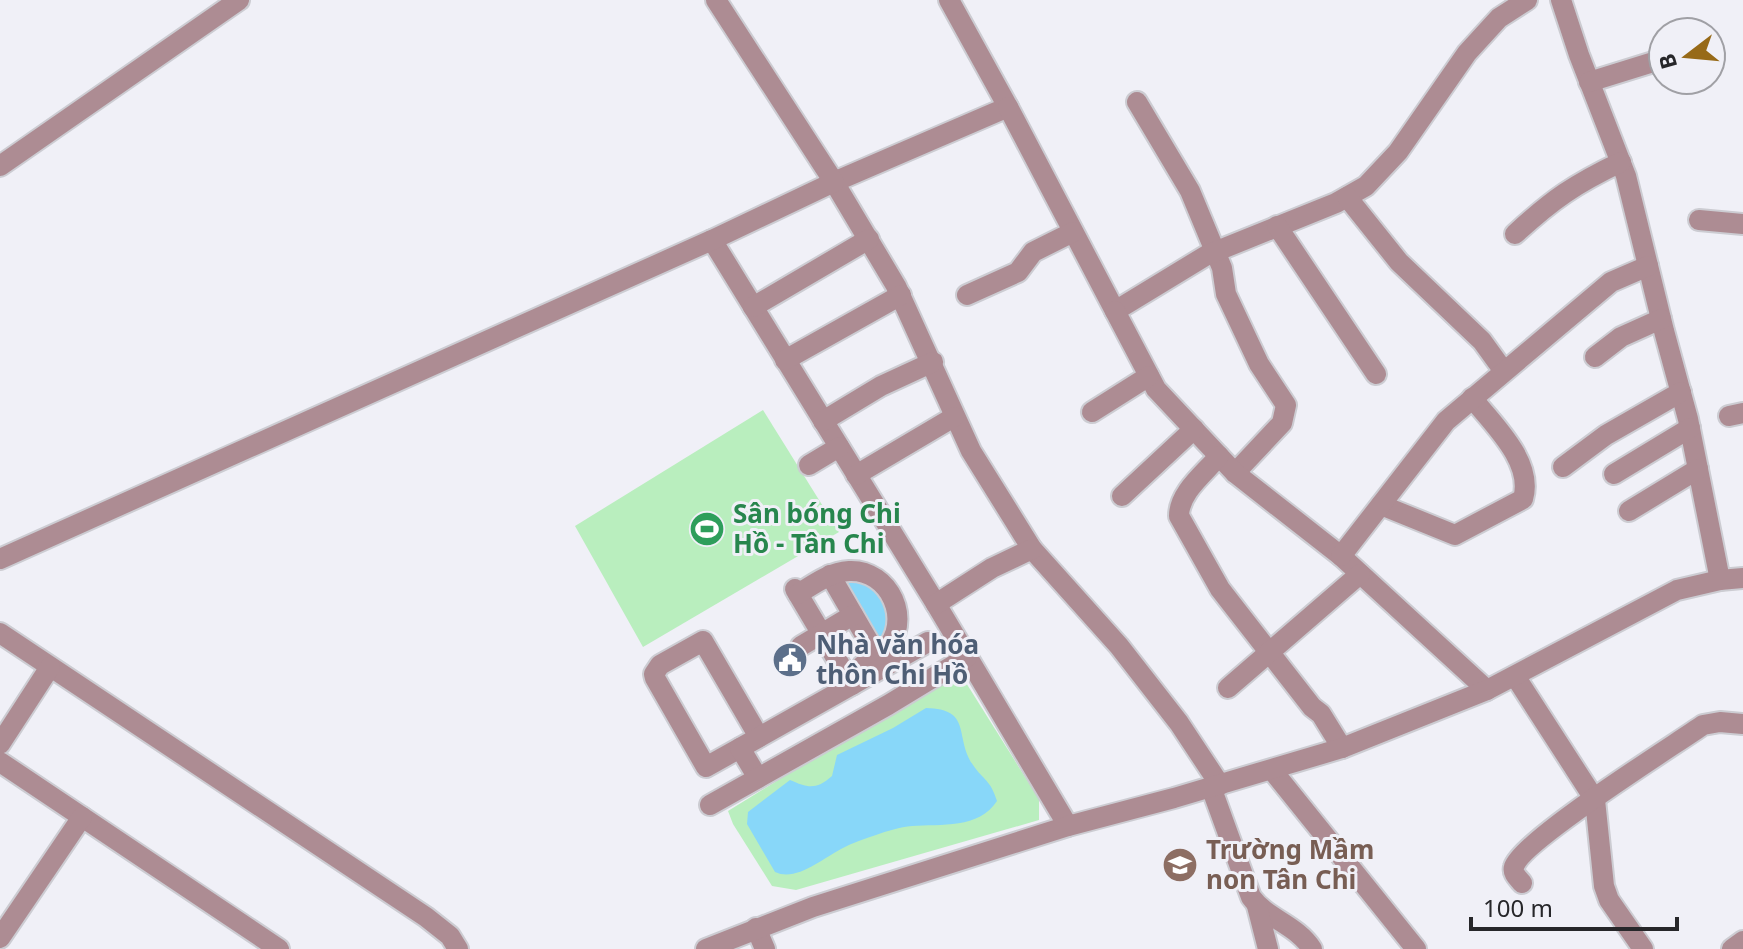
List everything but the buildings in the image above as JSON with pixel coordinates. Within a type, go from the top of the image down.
[{"type":"street","points":[[0,166],[239,0]]},
{"type":"street","points":[[716,0],[869,239],[901,295],[971,451],[1032,549],[1119,646],[1179,723],[1216,786],[1251,897],[1257,906],[1268,949]]},
{"type":"street","points":[[949,0],[1156,389],[1235,473],[1341,556],[1487,690]]},
{"type":"street","points":[[1115,311],[1216,251],[1347,197],[1366,186],[1380,172],[1467,53],[1499,18],[1527,0]]},
{"type":"street","points":[[1561,0],[1621,162],[1690,428],[1720,580]]},
{"type":"street","points":[[1589,82],[1647,64]]},
{"type":"street","points":[[1137,102],[1190,191],[1222,268],[1226,294],[1259,364],[1286,405],[1282,423],[1235,473]]},
{"type":"street","points":[[0,559],[712,240],[834,182],[1008,107]]},
{"type":"street","points":[[1515,234],[1555,198],[1579,182],[1621,162]]},
{"type":"street","points":[[1347,197],[1399,262],[1482,341],[1503,370]]},
{"type":"street","points":[[1699,220],[1743,224]]},
{"type":"street","points":[[1277,226],[1376,374]]},
{"type":"street","points":[[967,295],[1018,272],[1033,252],[1073,232]]},
{"type":"street","points":[[753,307],[869,239]]},
{"type":"street","points":[[712,240],[936,604],[1068,826]]},
{"type":"street","points":[[1341,556],[1437,430],[1503,370],[1611,282],[1648,266]]},
{"type":"street","points":[[785,360],[901,295]]},
{"type":"street","points":[[1595,357],[1621,337],[1661,319]]},
{"type":"street","points":[[823,421],[881,386],[933,362]]},
{"type":"street","points":[[1092,412],[1149,376]]},
{"type":"street","points":[[1563,467],[1606,435],[1681,392]]},
{"type":"street","points":[[1381,505],[1455,535],[1523,499],[1526,491],[1521,465],[1472,398]]},
{"type":"street","points":[[856,475],[954,417]]},
{"type":"street","points":[[1614,474],[1690,428]]},
{"type":"street","points":[[1122,496],[1194,429]]},
{"type":"street","points":[[809,465],[839,447]]},
{"type":"street","points":[[1219,456],[1187,492],[1179,516],[1220,589],[1312,707],[1321,714],[1342,748]]},
{"type":"street","points":[[1629,511],[1698,469]]},
{"type":"street","points":[[936,604],[992,568],[1032,549]]},
{"type":"street","points":[[856,677],[890,644],[898,621],[892,593],[882,583],[859,571],[846,571],[796,591],[822,634],[856,677],[888,705]]},
{"type":"street","points":[[1228,688],[1360,574]]},
{"type":"street","points":[[830,575],[853,615],[856,677],[854,724]]},
{"type":"street","points":[[706,949],[813,907],[1068,826],[1342,748],[1487,690],[1677,590],[1743,578]]},
{"type":"street","points":[[801,646],[853,615]]},
{"type":"street","points":[[0,633],[426,917],[450,936],[458,949]]},
{"type":"street","points":[[759,737],[703,641],[656,669],[655,678],[706,767],[759,737],[856,677],[928,642]]},
{"type":"street","points":[[710,805],[967,657]]},
{"type":"street","points":[[0,744],[50,667]]},
{"type":"street","points":[[1515,676],[1595,800],[1604,886],[1609,900],[1643,949]]},
{"type":"street","points":[[1522,883],[1514,871],[1520,857],[1557,823],[1703,725],[1720,722],[1743,724]]},
{"type":"street","points":[[740,748],[758,778]]},
{"type":"street","points":[[0,762],[277,949]]},
{"type":"street","points":[[1272,770],[1416,949]]},
{"type":"street","points":[[0,938],[82,817]]},
{"type":"street","points":[[1257,906],[1303,935],[1312,949]]},
{"type":"street","points":[[756,928],[765,949]]},
{"type":"street","points":[[1732,949],[1743,941]]},
{"type":"green space","name":"Sân bóng Chi Hồ - Tân Chi","points":[[763,410],[839,532],[643,647],[575,526]]},
{"type":"green space","points":[[946,677],[963,678],[1039,799],[1039,820],[796,890],[772,886],[728,811]]},
{"type":"water","points":[[838,579],[865,584],[886,600],[889,625],[879,646]]},
{"type":"water","points":[[926,708],[950,713],[957,719],[967,755],[989,784],[997,801],[989,810],[970,821],[889,831],[849,845],[800,872],[775,872],[747,824],[748,812],[790,780],[807,786],[821,784],[832,776],[837,755]]},
{"type":"place","name":"Sân bóng Chi Hồ - Tân Chi","points":[[707,529]]},
{"type":"place","name":"Nhà văn hóa thôn Chi Hồ","points":[[790,660]]},
{"type":"place","name":"Trường Mầm non Tân Chi","points":[[1180,865]]}]
